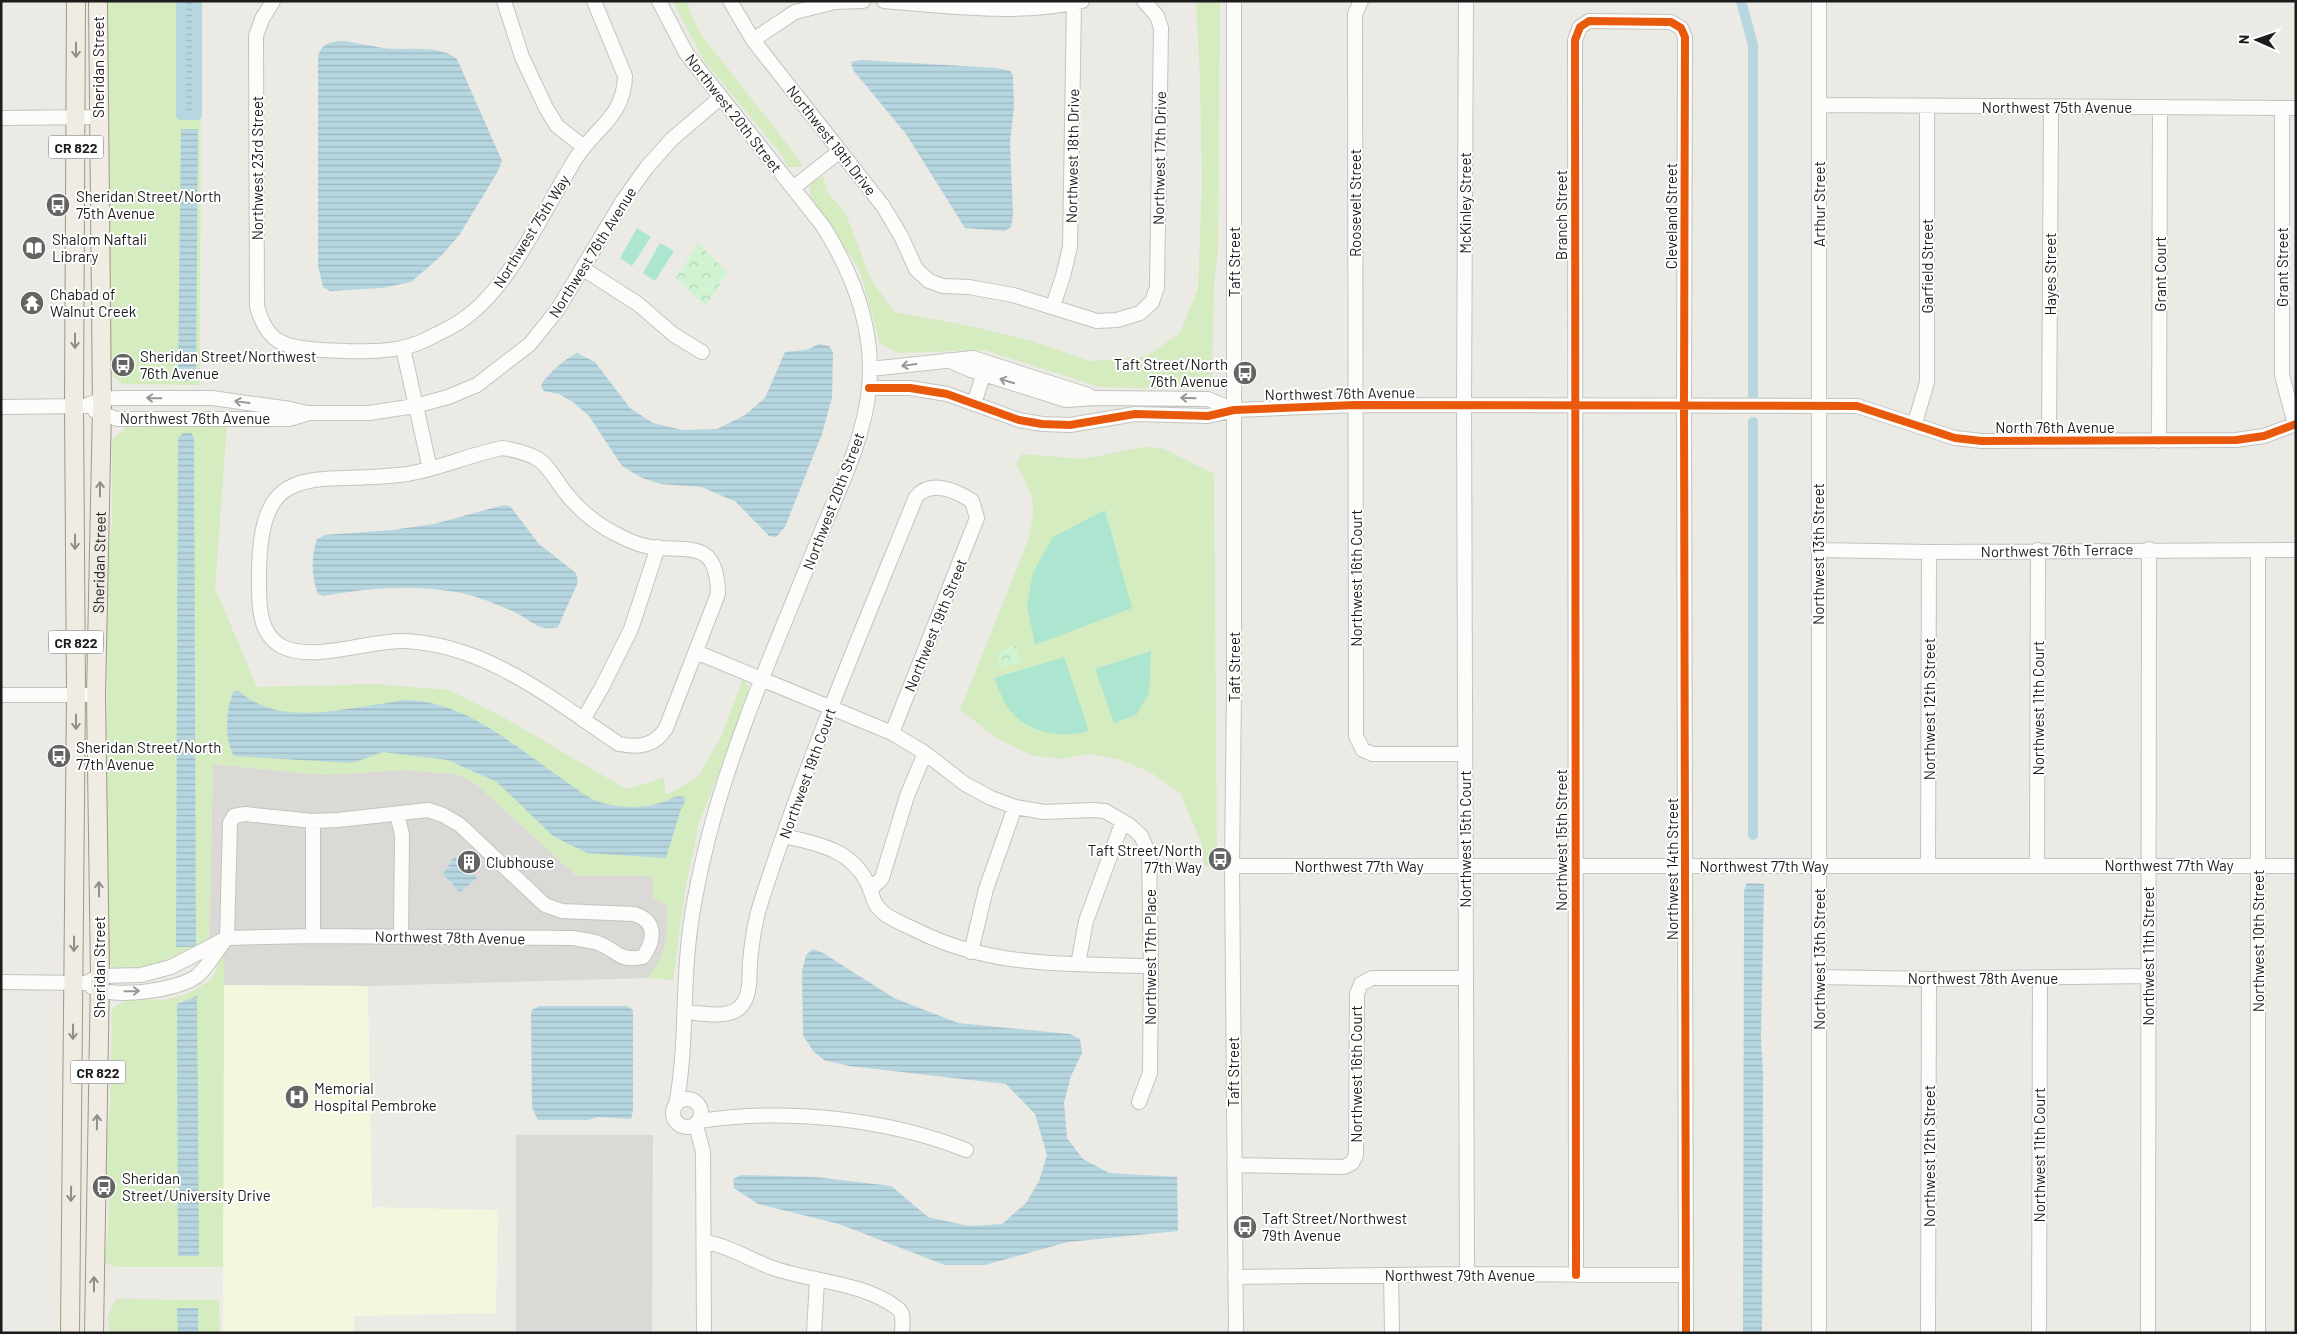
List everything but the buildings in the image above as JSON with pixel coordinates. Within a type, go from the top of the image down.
[{"type":"main road","name":"Sheridan Street","points":[[70,1333],[90,984],[76,696],[80,406],[76,1]]},
{"type":"main road","name":"Sheridan Street","points":[[94,1333],[90,984],[102,407],[98,1]]},
{"type":"street","points":[[504,1],[522,57],[546,108],[557,126],[584,147]]},
{"type":"street","name":"Northwest 75th Way","points":[[267,331],[278,342],[294,348],[358,351],[403,348],[451,327],[470,315],[492,293],[510,269],[584,147],[615,112],[624,90],[625,76],[594,1]]},
{"type":"street","name":"Northwest 20th Street","points":[[659,1],[686,53],[824,226],[842,256],[856,288],[866,330],[870,369],[869,388],[860,435],[763,679],[723,786],[708,840],[697,888],[688,947],[680,1082],[676,1105]]},
{"type":"street","name":"Northwest 19th Drive","points":[[730,1],[753,40],[883,206],[901,236],[916,269],[929,281],[943,286],[1013,295],[1053,306]]},
{"type":"street","points":[[753,40],[795,12],[836,2],[863,1]]},
{"type":"street","points":[[884,1],[970,8],[1033,7],[1078,2]]},
{"type":"street","name":"Northwest 17th Drive","points":[[1053,306],[1097,320],[1117,320],[1140,313],[1152,302],[1158,273],[1161,28],[1157,16],[1144,1]]},
{"type":"street","name":"Taft Street","points":[[1234,1],[1234,690],[1232,866],[1236,1333]]},
{"type":"street","name":"Roosevelt Street","points":[[1355,405],[1356,14],[1361,1]]},
{"type":"street","name":"McKinley Street","points":[[1464,405],[1466,1]]},
{"type":"street","name":"Arthur Street","points":[[1818,406],[1819,1]]},
{"type":"street","name":"Northwest 18th Drive","points":[[1053,306],[1070,247],[1078,2]]},
{"type":"street","name":"Northwest 23rd Street","points":[[267,331],[257,306],[256,36],[271,3]]},
{"type":"street","name":"Cleveland Street","points":[[1580,27],[1589,21],[1671,22],[1681,28],[1685,37],[1684,404]]},
{"type":"street","name":"Branch Street","points":[[1575,405],[1575,40],[1580,27]]},
{"type":"street","name":"Northwest 76th Avenue","points":[[1,407],[102,407],[176,398],[212,398],[307,413],[369,413],[415,406],[448,397],[477,385],[502,368],[530,344],[558,309],[622,202],[647,167],[672,139],[720,98]]},
{"type":"street","name":"Northwest 75th Avenue","points":[[1819,105],[2289,108]]},
{"type":"street","name":"Hayes Street","points":[[2049,441],[2051,106]]},
{"type":"street","name":"Garfield Street","points":[[1915,423],[1928,382],[1927,107]]},
{"type":"street","name":"Grant Court","points":[[2159,441],[2160,108]]},
{"type":"street","name":"Grant Street","points":[[2289,108],[2282,376],[2295,425]]},
{"type":"street","points":[[1,118],[98,117]]},
{"type":"street","points":[[792,188],[840,151]]},
{"type":"street","points":[[582,268],[638,304],[674,335],[702,352]]},
{"type":"street","points":[[403,348],[430,469]]},
{"type":"street","name":"Northwest 76th Avenue","points":[[870,369],[948,360],[985,368],[1066,400],[1095,398],[1208,399],[1234,410]]},
{"type":"street","points":[[974,404],[985,368]]},
{"type":"street","name":"Northwest 76th Avenue","points":[[869,388],[910,388],[947,394],[1019,420],[1042,424],[1070,425],[1135,414],[1208,416],[1234,410],[1355,405],[1684,404],[1818,406]]},
{"type":"street","points":[[175,419],[176,398]]},
{"type":"street","name":"Northwest 14th Street","points":[[1684,404],[1686,1333]]},
{"type":"street","name":"Northwest 16th Court","points":[[1355,405],[1356,736],[1363,750],[1373,754],[1465,754]]},
{"type":"street","name":"Northwest 15th Court","points":[[1464,405],[1466,865],[1464,978],[1467,1274]]},
{"type":"street","name":"Northwest 15th Street","points":[[1575,405],[1574,865],[1576,1275]]},
{"type":"street","name":"North 76th Avenue","points":[[1818,406],[1857,406],[1915,423],[1955,438],[1982,441],[2236,440],[2264,436],[2295,425]]},
{"type":"street","name":"Northwest 13th Street","points":[[1818,406],[1819,1333]]},
{"type":"street","name":"Northwest 76th Avenue","points":[[102,407],[118,419],[289,418],[307,413]]},
{"type":"street","points":[[503,448],[518,451],[537,458],[550,470],[566,494],[591,519],[619,536],[650,546],[698,551],[711,560],[718,575],[718,594],[666,728],[660,737],[636,747],[619,744],[507,670],[479,657],[441,646],[406,641],[381,642],[313,653],[295,652],[279,645],[263,623],[260,608],[259,552],[263,524],[269,507],[283,492],[297,484],[315,479],[406,474],[430,469],[485,451],[503,448]]},
{"type":"street","name":"Northwest 19th Court","points":[[685,1012],[729,1013],[737,1011],[744,1003],[748,991],[754,929],[797,794],[916,497],[920,491],[933,487],[965,497],[972,501],[977,518]]},
{"type":"street","name":"Northwest 19th Street","points":[[892,733],[977,518]]},
{"type":"street","points":[[583,720],[631,629],[658,547]]},
{"type":"street","name":"Northwest 76th Terrace","points":[[1818,550],[1929,552],[2149,549],[2296,550]]},
{"type":"street","name":"Northwest 11th Street","points":[[2148,1333],[2149,549]]},
{"type":"street","name":"Northwest 11th Court","points":[[2037,865],[2038,550]]},
{"type":"street","name":"Northwest 10th Street","points":[[2258,550],[2258,1333]]},
{"type":"street","name":"Northwest 12th Street","points":[[1928,866],[1929,552]]},
{"type":"street","name":"Northwest 17th Place","points":[[696,652],[892,733],[924,753],[965,784],[990,798],[1015,807],[1044,812],[1093,810],[1105,812],[1123,821],[1141,836],[1149,854],[1151,966],[1150,1073],[1139,1102]]},
{"type":"street","points":[[1,695],[96,696]]},
{"type":"street","points":[[870,890],[882,878],[907,796],[924,753]]},
{"type":"street","points":[[971,952],[986,889],[1015,807]]},
{"type":"street","name":"Northwest 78th Avenue","points":[[90,984],[171,967],[227,938],[313,936],[573,938],[598,943],[613,953],[630,959],[643,957],[650,947],[652,934],[650,926],[644,917],[634,914],[562,911],[545,905],[460,825],[443,815],[428,810],[397,814]]},
{"type":"street","points":[[227,938],[230,823],[234,816],[245,814],[313,821],[397,814],[402,835],[400,936]]},
{"type":"street","points":[[313,821],[313,936]]},
{"type":"street","points":[[1078,964],[1086,921],[1123,821]]},
{"type":"street","points":[[784,836],[828,846],[839,852],[854,862],[868,882],[874,904],[887,915],[930,937],[971,952],[1029,963],[1151,966]]},
{"type":"street","name":"Northwest 77th Way","points":[[1232,866],[2296,866]]},
{"type":"street","name":"Northwest 78th Avenue","points":[[1,982],[90,984],[148,991],[174,986],[197,976],[227,938]]},
{"type":"street","name":"Northwest 78th Avenue","points":[[1819,977],[1929,979],[2148,976]]},
{"type":"street","name":"Northwest 11th Court","points":[[2040,977],[2040,1333]]},
{"type":"street","name":"Northwest 16th Court","points":[[1234,1165],[1344,1167],[1352,1163],[1356,1155],[1357,994],[1361,984],[1372,978],[1464,978]]},
{"type":"street","name":"Northwest 12th Street","points":[[1928,1333],[1929,979]]},
{"type":"street","name":"Northwest 20th Street","points":[[682,1046],[687,1088],[697,1114],[703,1152],[704,1333]]},
{"type":"street","points":[[697,1114],[688,1128],[680,1126],[673,1114],[676,1105],[684,1100],[697,1114],[862,1122],[939,1139],[966,1150]]},
{"type":"street","name":"Northwest 20th Street","points":[[680,1126],[695,1149],[703,1167]]},
{"type":"street","points":[[704,1242],[716,1244],[773,1268],[864,1291],[899,1309],[902,1314],[902,1333]]},
{"type":"street","name":"Northwest 79th Avenue","points":[[1235,1277],[1467,1274],[1686,1275]]},
{"type":"street","points":[[1391,1275],[1392,1333]]},
{"type":"street","points":[[814,1333],[817,1280]]},
{"type":"shaded area","points":[[213,764],[322,775],[403,770],[456,774],[476,784],[577,876],[653,876],[667,905],[667,943],[662,958],[648,978],[368,986],[224,985],[224,952],[209,943]]},
{"type":"shaded area","name":"Memorial Hospital Pembroke","points":[[224,985],[368,986],[372,1207],[498,1210],[496,1313],[354,1316],[354,1333],[223,1333]]},
{"type":"shaded area","points":[[516,1135],[653,1135],[652,1333],[516,1333]]},
{"type":"green space","points":[[108,1],[201,1],[200,385],[123,384],[107,371]]},
{"type":"green space","points":[[673,1],[686,1],[699,32],[795,154],[803,167],[788,167],[781,154],[703,59]]},
{"type":"green space","points":[[1196,1],[1220,1],[1218,252],[1214,281],[1212,384],[1199,389],[1100,387],[984,350],[898,353],[880,343],[860,271],[811,197],[809,185],[823,176],[828,193],[845,212],[871,279],[894,312],[970,326],[1035,342],[1089,361],[1145,357],[1180,333],[1198,289],[1202,184]]},
{"type":"green space","points":[[637,228],[651,237],[632,266],[620,258]]},
{"type":"green space","points":[[660,243],[674,251],[655,281],[643,273]]},
{"type":"green space","points":[[698,243],[728,273],[705,306],[676,278]]},
{"type":"green space","points":[[227,424],[215,588],[257,687],[376,684],[449,690],[503,717],[626,789],[664,778],[666,795],[698,777],[721,737],[743,679],[747,684],[749,696],[699,823],[685,891],[673,980],[648,978],[660,959],[667,936],[667,905],[653,898],[653,876],[577,876],[476,784],[456,774],[404,770],[322,775],[213,764],[209,943],[163,964],[140,968],[113,967],[107,960],[107,562],[112,521],[112,440],[128,425]]},
{"type":"green space","points":[[1144,447],[1162,448],[1214,474],[1217,867],[1204,866],[1202,844],[1180,793],[1150,772],[1118,759],[1091,754],[1061,759],[1031,755],[997,738],[960,710],[1028,541],[1033,518],[1033,501],[1031,493],[1016,464],[1022,454],[1083,459]]},
{"type":"green space","points":[[1105,510],[1132,608],[1035,645],[1027,606],[1033,572],[1053,537]]},
{"type":"green space","points":[[1016,644],[1022,662],[1000,668],[997,654]]},
{"type":"green space","points":[[1151,651],[1149,694],[1136,715],[1114,723],[1095,669]]},
{"type":"green space","points":[[1064,657],[1089,731],[1054,734],[1031,727],[1012,713],[994,678]]},
{"type":"green space","points":[[224,951],[223,1267],[114,1267],[104,1261],[108,1232],[109,1182],[104,1169],[110,1106],[112,1009],[128,998],[165,1000],[189,993],[212,979]]},
{"type":"green space","points":[[116,1299],[219,1300],[220,1333],[109,1333],[108,1316]]},
{"type":"water","points":[[181,1],[197,1],[197,115],[181,115]]},
{"type":"water","points":[[344,41],[392,49],[441,51],[457,59],[502,161],[498,171],[460,234],[441,256],[411,282],[382,288],[330,291],[323,287],[318,266],[318,56],[325,45]]},
{"type":"water","points":[[861,60],[996,68],[1010,71],[1013,75],[1014,107],[1010,142],[1013,215],[1011,227],[1005,231],[965,228],[906,134],[853,70],[851,62]]},
{"type":"water","points":[[181,129],[198,129],[196,376],[192,381],[183,381],[178,376]]},
{"type":"water","points":[[819,344],[829,346],[833,352],[832,398],[822,434],[785,527],[776,537],[769,536],[736,502],[702,487],[661,484],[642,478],[622,466],[589,416],[573,402],[559,394],[544,391],[541,386],[557,367],[577,353],[595,362],[630,408],[653,423],[682,430],[717,429],[745,415],[765,398],[785,352],[806,350]]},
{"type":"water","points":[[183,433],[191,433],[194,438],[196,947],[176,947],[178,438]]},
{"type":"water","points":[[504,505],[510,506],[539,544],[576,573],[578,582],[558,627],[545,628],[539,626],[491,602],[463,593],[423,588],[390,588],[323,596],[318,594],[313,574],[314,552],[317,539],[325,535],[392,530],[434,524]]},
{"type":"water","points":[[234,691],[239,691],[254,702],[271,709],[288,712],[326,712],[404,700],[429,703],[470,717],[489,728],[581,792],[597,801],[617,806],[632,807],[653,805],[677,796],[684,797],[685,802],[681,809],[666,858],[587,853],[553,836],[497,782],[448,760],[383,752],[352,763],[234,756],[227,733],[227,724],[229,706]]},
{"type":"water","points":[[454,857],[477,878],[460,892],[443,874]]},
{"type":"water","points":[[1746,884],[1764,884],[1761,1039],[1763,1072],[1762,1333],[1743,1333],[1744,891]]},
{"type":"water","points":[[813,949],[823,953],[894,998],[958,1023],[1070,1034],[1080,1039],[1082,1053],[1071,1076],[1064,1103],[1067,1138],[1083,1159],[1109,1173],[1177,1177],[1178,1231],[1068,1242],[985,1265],[945,1265],[839,1224],[758,1204],[734,1188],[733,1179],[741,1175],[815,1177],[891,1186],[928,1217],[969,1226],[1002,1224],[1026,1203],[1039,1181],[1047,1155],[1035,1114],[1006,1084],[849,1066],[824,1060],[813,1051],[803,1035],[802,971],[806,955]]},
{"type":"water","points":[[197,996],[199,1256],[178,1256],[177,1004]]},
{"type":"water","points":[[539,1006],[627,1006],[633,1010],[633,1111],[631,1119],[598,1117],[588,1120],[538,1120],[532,1108],[531,1015],[532,1010]]},
{"type":"water","points":[[177,1308],[198,1308],[198,1333],[178,1333]]},
{"type":"waterway","points":[[181,1],[181,115],[197,115],[197,1]]},
{"type":"waterway","points":[[1741,1],[1753,45],[1753,395]]},
{"type":"waterway","points":[[1753,422],[1753,835]]},
{"type":"cycle path","points":[[1576,1275],[1575,40],[1580,27],[1589,21],[1671,22],[1681,28],[1685,37],[1686,1333]]},
{"type":"cycle path","points":[[869,388],[910,388],[947,394],[1019,420],[1042,424],[1070,425],[1135,414],[1208,416],[1234,410],[1355,405],[1857,406],[1955,438],[1982,441],[2236,440],[2264,436],[2296,424]]},
{"type":"place","name":"Sheridan Street/North 75th Avenue","points":[[58,205]]},
{"type":"place","name":"Shalom Naftali Library","points":[[34,248]]},
{"type":"place","name":"Chabad of Walnut Creek","points":[[32,303]]},
{"type":"place","name":"Sheridan Street/Northwest 76th Avenue","points":[[123,365]]},
{"type":"place","name":"Taft Street/North 76th Avenue","points":[[1245,373]]},
{"type":"place","name":"Sheridan Street/North 77th Avenue","points":[[59,756]]},
{"type":"place","name":"Taft Street/North 77th Way","points":[[1220,859]]},
{"type":"place","name":"Clubhouse","points":[[469,862]]},
{"type":"place","name":"Memorial Hospital Pembroke","points":[[297,1097]]},
{"type":"place","name":"Sheridan Street/University Drive","points":[[104,1187]]},
{"type":"place","name":"Taft Street/Northwest 79th Avenue","points":[[1245,1227]]}]
